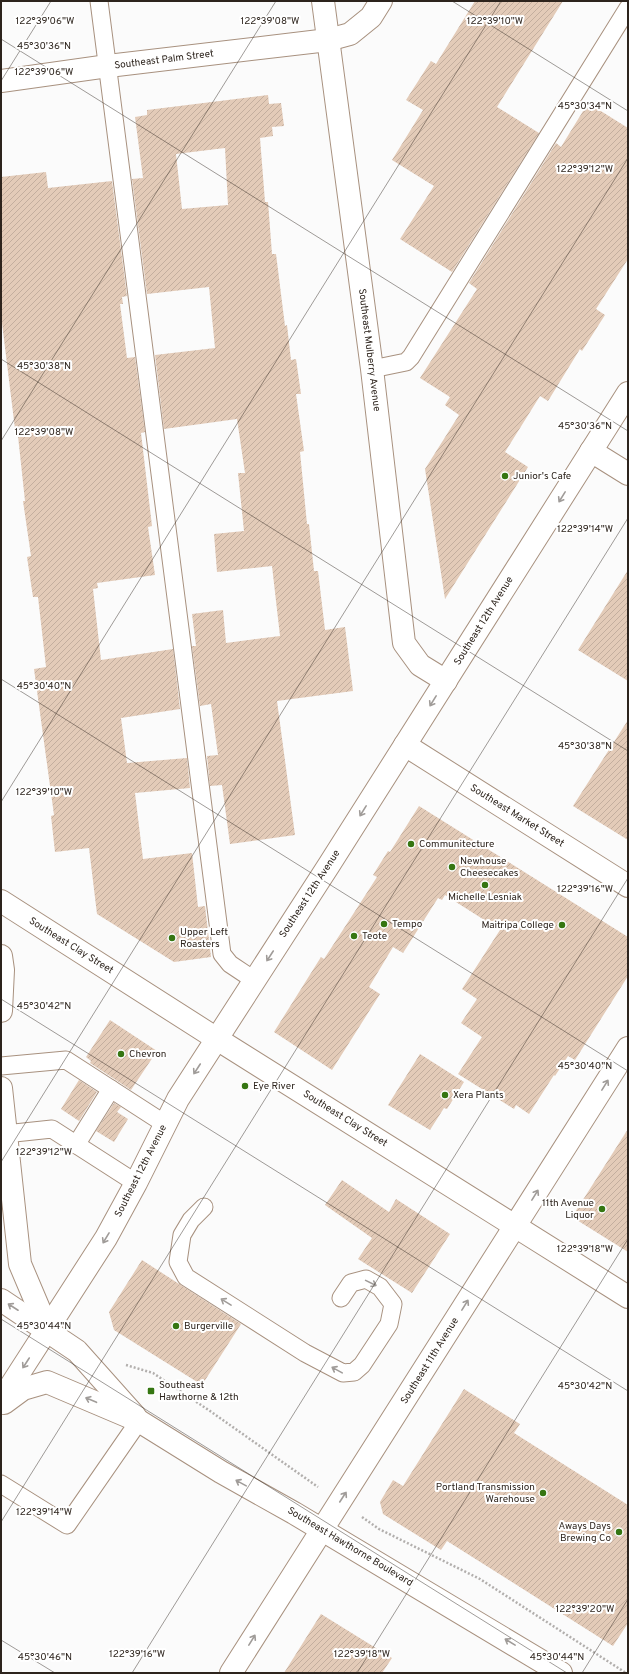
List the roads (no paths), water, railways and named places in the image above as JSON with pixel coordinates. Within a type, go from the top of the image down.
[{"type":"main road","name":"Southeast Mulberry Avenue","points":[[323,1],[372,369],[404,643],[420,665],[446,681]]},
{"type":"main road","name":"Southeast Palm Street","points":[[1,81],[108,66],[328,40],[350,34],[371,17],[381,1]]},
{"type":"main road","name":"Southeast 12th Avenue","points":[[1,1401],[106,1238],[136,1183],[178,1099],[446,681],[628,393]]},
{"type":"main road","points":[[591,451],[628,474]]},
{"type":"main road","name":"Southeast Market Street","points":[[405,745],[628,886]]},
{"type":"main road","name":"Southeast Clay Street","points":[[1,901],[628,1298]]},
{"type":"main road","points":[[1,956],[3,970],[1,1011]]},
{"type":"main road","name":"Southeast 11th Avenue","points":[[231,1673],[321,1529],[628,1048]]},
{"type":"main road","points":[[1,1088],[20,1264],[48,1330]]},
{"type":"main road","name":"Southeast Hawthorne Boulevard","points":[[1,1300],[48,1330],[77,1351],[140,1421]]},
{"type":"main road","name":"Southeast Hawthorne Boulevard","points":[[1,1405],[24,1389],[47,1382],[140,1421],[221,1472],[321,1529],[561,1673]]},
{"type":"lane","points":[[100,1],[222,954],[230,964],[254,980]]},
{"type":"lane","points":[[372,369],[406,362],[411,357],[628,8]]},
{"type":"lane","points":[[1,1066],[66,1060],[165,1124]]},
{"type":"lane","points":[[76,1145],[111,1089]]},
{"type":"lane","points":[[5,1134],[52,1129],[136,1183]]},
{"type":"lane","points":[[204,1207],[191,1220],[182,1235],[178,1262],[186,1277],[305,1353],[343,1373],[354,1372],[362,1365],[389,1324],[393,1304],[380,1287],[366,1279],[352,1283],[341,1298]]},
{"type":"lane","points":[[1,1484],[67,1526],[140,1421]]},
{"type":"place","name":"Junior's Cafe","points":[[505,476]]},
{"type":"place","name":"Communitecture","points":[[411,844]]},
{"type":"place","name":"Newhouse Cheesecakes","points":[[452,867]]},
{"type":"place","name":"Michelle Lesniak","points":[[485,885]]},
{"type":"place","name":"Tempo","points":[[384,924]]},
{"type":"place","name":"Maitripa College","points":[[562,925]]},
{"type":"place","name":"Teote","points":[[354,936]]},
{"type":"place","name":"Upper Left Roasters","points":[[172,938]]},
{"type":"place","name":"Chevron","points":[[121,1054]]},
{"type":"place","name":"Eye River","points":[[245,1086]]},
{"type":"place","name":"Xera Plants","points":[[445,1095]]},
{"type":"place","name":"11th Avenue Liquor","points":[[602,1209]]},
{"type":"place","name":"Burgerville","points":[[176,1326]]},
{"type":"place","name":"Southeast Hawthorne & 12th","points":[[151,1391]]},
{"type":"place","name":"Portland Transmission Warehouse","points":[[543,1493]]},
{"type":"place","name":"Aways Days Brewing Co","points":[[619,1532]]}]
